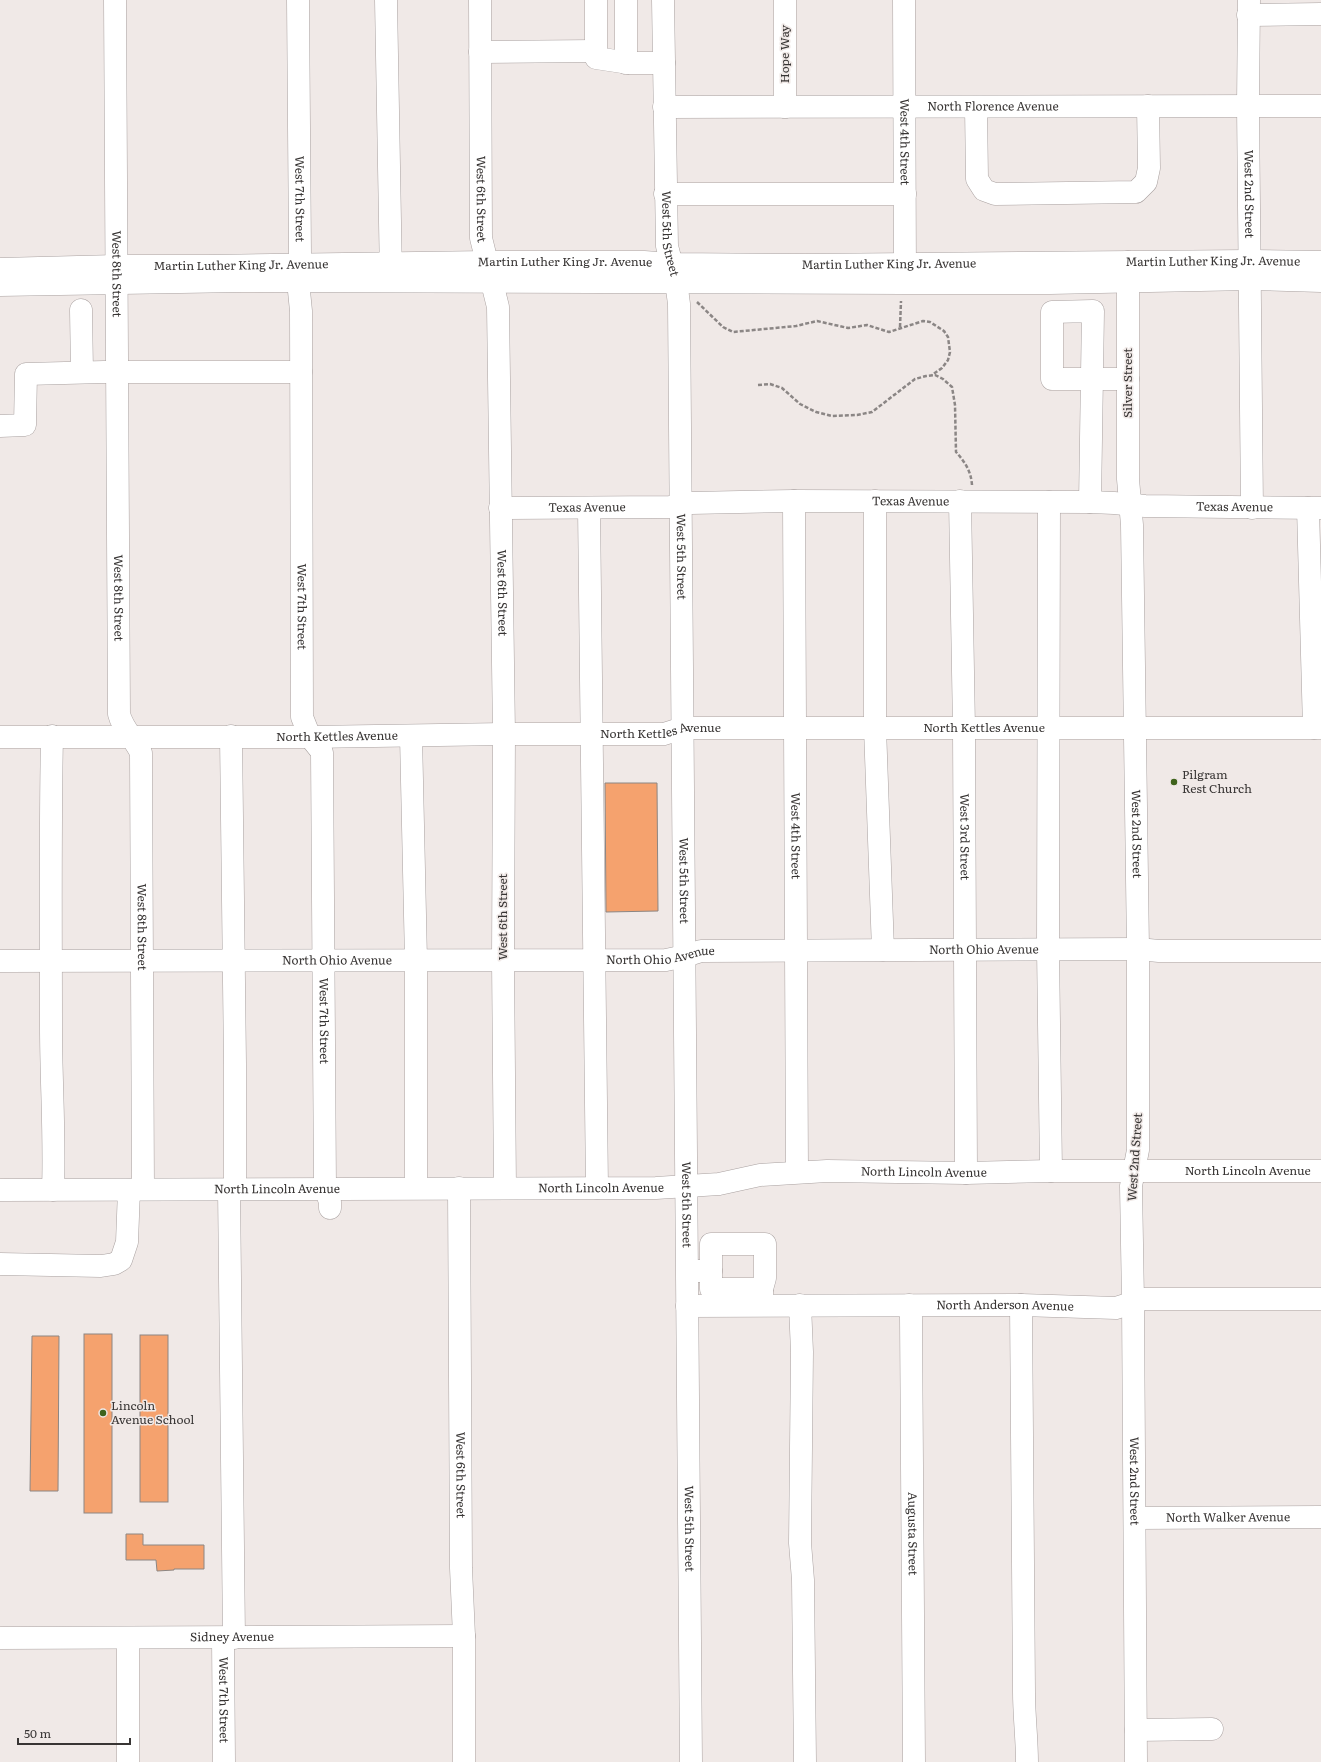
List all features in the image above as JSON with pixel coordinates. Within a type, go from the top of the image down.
[{"type":"street","name":"West 8th Street","points":[[0,1264],[101,1266],[114,1264],[122,1260],[127,1242],[136,1190],[143,961],[141,753],[137,744],[129,736],[122,724],[120,714],[116,372],[115,0]]},
{"type":"street","name":"West 7th Street","points":[[298,0],[299,272],[301,303],[302,717],[310,737],[322,752],[327,1198]]},
{"type":"street","points":[[386,0],[391,272]]},
{"type":"street","name":"West 6th Street","points":[[480,0],[481,238],[498,307],[504,734],[502,960],[505,1188]]},
{"type":"street","points":[[596,0],[596,58],[626,63],[664,63]]},
{"type":"street","points":[[626,0],[626,63]]},
{"type":"street","name":"West 5th Street","points":[[663,0],[667,246],[679,304],[691,1762]]},
{"type":"street","name":"Hope Way","points":[[785,0],[785,107]]},
{"type":"street","name":"West 4th Street","points":[[903,282],[905,194],[904,0]]},
{"type":"street","points":[[1248,8],[1321,14]]},
{"type":"street","name":"West 2nd Street","points":[[1248,8],[1252,508]]},
{"type":"street","points":[[480,52],[596,52]]},
{"type":"street","points":[[976,107],[977,179],[984,190],[995,194],[1136,192],[1146,182],[1149,168],[1148,106]]},
{"type":"street","name":"North Florence Avenue","points":[[664,107],[1321,106]]},
{"type":"street","points":[[665,194],[905,194]]},
{"type":"street","name":"Martin Luther King Jr. Avenue","points":[[0,285],[208,266],[299,272],[391,272],[487,262],[644,262],[673,273]]},
{"type":"street","name":"Martin Luther King Jr. Avenue","points":[[391,272],[492,283],[805,265],[903,282],[1128,272],[1249,270],[1321,262]]},
{"type":"street","name":"Martin Luther King Jr. Avenue","points":[[0,269],[116,275]]},
{"type":"street","name":"Martin Luther King Jr. Avenue","points":[[1249,270],[1321,281]]},
{"type":"street","name":"Silver Street","points":[[1128,272],[1128,479],[1131,504]]},
{"type":"street","points":[[81,310],[82,372]]},
{"type":"street","points":[[0,426],[25,425],[26,374],[82,372],[301,372]]},
{"type":"street","points":[[1090,502],[1092,379],[1128,379]]},
{"type":"street","name":"Texas Avenue","points":[[500,508],[670,507],[691,503],[875,501],[966,495],[1049,502],[1090,502],[1146,506],[1315,508]]},
{"type":"street","name":"West 3rd Street","points":[[966,495],[964,728],[966,1173]]},
{"type":"street","name":"West 4th Street","points":[[794,501],[797,1172]]},
{"type":"street","points":[[875,501],[875,728],[883,950]]},
{"type":"street","points":[[1049,502],[1048,949],[1051,1171]]},
{"type":"street","name":"West 2nd Street","points":[[1131,504],[1138,949],[1138,1150],[1131,1186],[1136,1762]]},
{"type":"street","points":[[589,508],[593,734],[597,1188]]},
{"type":"street","points":[[1315,508],[1318,728]]},
{"type":"street","name":"North Kettles Avenue","points":[[0,737],[310,737],[504,734],[664,734],[683,728],[1318,728]]},
{"type":"street","points":[[52,736],[50,888],[52,961],[51,1027],[53,1190]]},
{"type":"street","name":"West 7th Street","points":[[224,1762],[228,1638],[234,960],[231,736]]},
{"type":"street","points":[[411,736],[416,960],[416,1188]]},
{"type":"street","name":"North Ohio Avenue","points":[[0,961],[666,960],[702,951],[966,949],[1321,951]]},
{"type":"street","name":"North Lincoln Avenue","points":[[0,1190],[232,1189],[327,1198],[416,1188],[656,1188],[719,1184],[760,1175],[828,1171],[966,1173],[1051,1171],[1321,1171]]},
{"type":"street","name":"West 6th Street","points":[[459,1188],[461,1568],[464,1636],[464,1762]]},
{"type":"street","points":[[687,1226],[704,1237],[711,1244],[711,1289],[728,1298]]},
{"type":"street","points":[[711,1244],[765,1244],[765,1278],[762,1297]]},
{"type":"street","points":[[687,1271],[711,1271]]},
{"type":"street","name":"North Anderson Avenue","points":[[687,1306],[728,1298],[762,1297],[800,1305],[1021,1305],[1116,1308],[1133,1301],[1152,1299],[1321,1298]]},
{"type":"street","points":[[800,1305],[802,1352],[800,1543],[803,1580],[805,1762]]},
{"type":"street","name":"Augusta Street","points":[[909,1305],[911,1317],[914,1762]]},
{"type":"street","points":[[1021,1305],[1024,1695],[1027,1762]]},
{"type":"street","name":"North Walker Avenue","points":[[1134,1518],[1321,1517]]},
{"type":"street","name":"Sidney Avenue","points":[[0,1638],[464,1636]]},
{"type":"street","points":[[128,1638],[128,1762]]},
{"type":"street","points":[[1136,1730],[1212,1729]]},
{"type":"path","points":[[900,327],[903,282]]},
{"type":"path","points":[[696,301],[723,327],[733,332],[796,326],[817,321],[848,328],[867,325],[889,332],[900,327],[923,321],[930,322],[944,331],[948,337],[950,352],[948,360],[942,368],[932,375],[915,379],[872,412],[857,415],[832,416],[816,412],[800,404],[782,388],[770,384],[758,385]]},
{"type":"path","points":[[932,375],[943,379],[952,387],[955,405],[956,452],[964,461],[971,474],[966,495]]},
{"type":"building","points":[[605,783],[657,783],[658,911],[606,912]]},
{"type":"building","points":[[84,1334],[112,1334],[112,1513],[84,1513]]},
{"type":"building","points":[[140,1335],[168,1335],[168,1502],[140,1502]]},
{"type":"building","points":[[32,1336],[59,1336],[58,1491],[30,1491]]},
{"type":"building","points":[[126,1534],[143,1534],[143,1545],[204,1545],[204,1569],[174,1569],[157,1571],[156,1560],[126,1560]]},
{"type":"place","name":"Pilgram Rest Church","points":[[1174,782]]},
{"type":"place","name":"Lincoln Avenue School","points":[[103,1413]]}]
